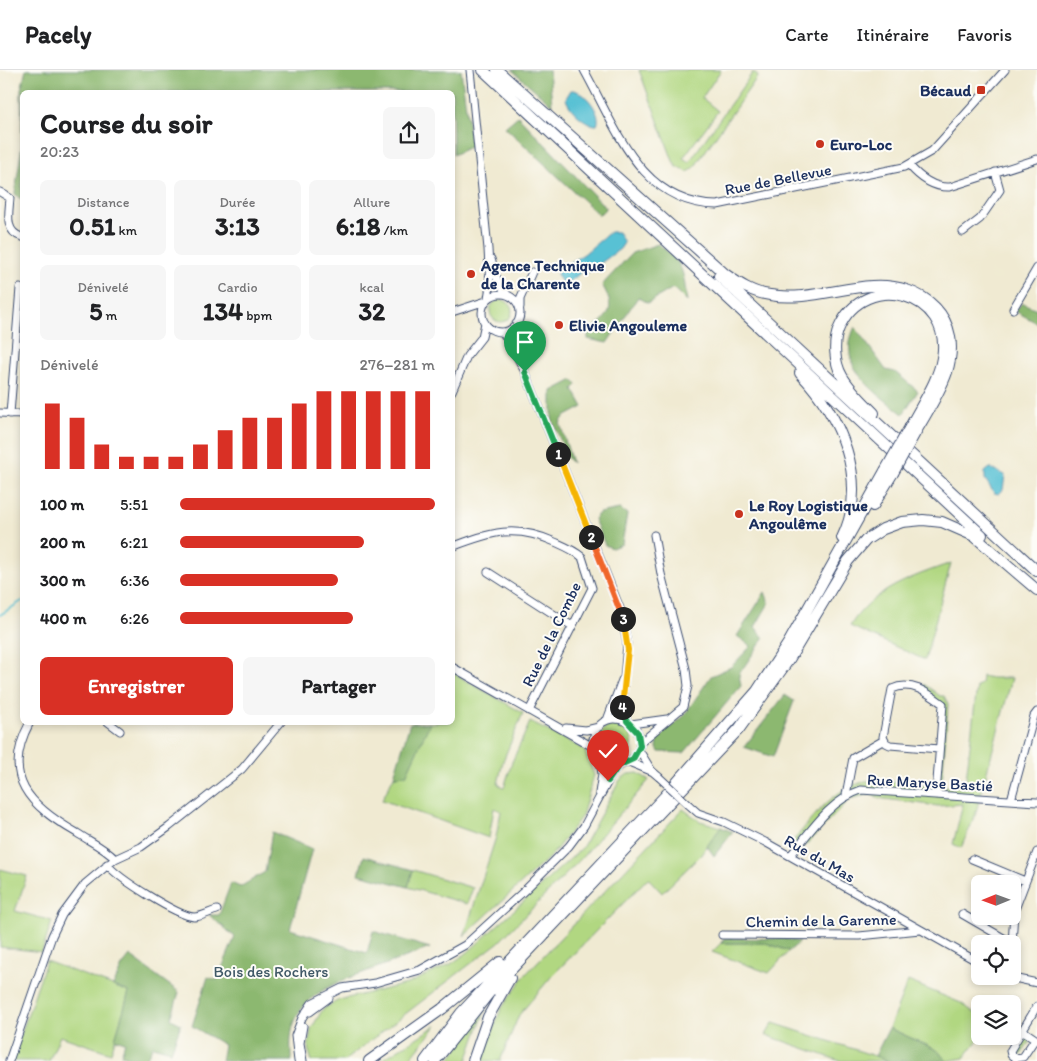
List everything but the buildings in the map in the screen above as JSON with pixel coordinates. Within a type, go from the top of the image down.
[{"type":"highway","points":[[490,71],[565,132],[725,274],[751,290],[769,296],[789,297],[888,286],[921,294],[941,315],[946,326],[950,350],[946,373],[889,472],[813,619]]},
{"type":"highway","points":[[490,71],[716,286],[1037,584]]},
{"type":"highway","points":[[565,132],[1037,571]]},
{"type":"highway","points":[[716,286],[824,400],[843,435],[849,458],[852,478],[847,527],[789,642]]},
{"type":"highway","points":[[912,430],[937,376],[942,358],[942,334],[930,312],[910,297],[898,294],[872,296],[850,309],[836,334],[834,345],[841,376],[854,393],[958,499]]},
{"type":"highway","points":[[425,1061],[461,1013],[731,724],[758,691],[889,472]]},
{"type":"highway","points":[[435,1061],[490,992],[541,940],[738,728],[777,678],[859,546],[883,530],[913,520],[942,522],[967,531],[1037,590]]},
{"type":"highway","points":[[473,1061],[480,1034],[497,998],[507,982],[541,940]]},
{"type":"highway","points":[[369,1061],[442,1009],[507,956],[519,949]]},
{"type":"street","points":[[470,70],[490,286],[487,300],[482,309],[484,320],[482,337]]},
{"type":"street","name":"Rue de Bellevue","points":[[584,70],[637,163],[662,190],[693,203],[717,205],[894,170],[909,165],[932,151],[1005,70]]},
{"type":"street","points":[[909,165],[932,185],[940,188],[950,187],[1037,159]]},
{"type":"street","points":[[963,232],[980,219],[1000,190],[995,172]]},
{"type":"street","points":[[0,192],[10,198],[8,219],[10,229],[16,235],[20,236]]},
{"type":"street","points":[[488,249],[496,277],[520,309]]},
{"type":"street","points":[[1013,309],[1037,268]]},
{"type":"street","points":[[525,372],[516,338],[516,324],[520,309],[520,299],[532,272]]},
{"type":"street","points":[[10,414],[20,288]]},
{"type":"street","points":[[456,311],[500,294],[508,295],[526,289]]},
{"type":"street","points":[[456,311],[473,311],[498,331],[509,341],[525,372],[621,612],[627,644],[622,704],[629,722],[638,733],[639,746]]},
{"type":"street","points":[[455,384],[467,356],[482,337],[516,324]]},
{"type":"street","points":[[0,413],[20,414]]},
{"type":"street","name":"Rue de la Combe","points":[[455,546],[491,533],[506,530],[522,531],[550,540],[578,554],[586,566],[592,588],[529,711]]},
{"type":"street","points":[[600,759],[608,764],[618,766],[629,762],[639,746],[683,707],[687,698],[686,669],[661,574],[654,535]]},
{"type":"street","points":[[488,572],[572,626]]},
{"type":"street","points":[[455,670],[593,747],[600,759],[602,774],[599,797]]},
{"type":"street","points":[[607,720],[625,672]]},
{"type":"street","points":[[884,740],[892,689],[918,687],[942,704],[936,794]]},
{"type":"street","points":[[1011,800],[1034,716],[1037,712]]},
{"type":"street","points":[[558,726],[586,730],[599,726],[607,720],[617,719],[629,722],[658,721],[672,717]]},
{"type":"street","points":[[28,725],[23,736],[16,763],[16,776],[23,791],[53,817],[115,859]]},
{"type":"street","points":[[112,725],[120,732]]},
{"type":"street","points":[[9,1061],[58,923],[85,884],[107,864],[147,842],[242,769],[279,725]]},
{"type":"street","points":[[593,747],[594,736],[599,726]]},
{"type":"street","points":[[884,740],[890,745],[939,749]]},
{"type":"street","points":[[846,795],[853,758],[884,740]]},
{"type":"street","name":"Rue du Mas","points":[[639,746],[652,771]]},
{"type":"street","name":"Rue du Mas","points":[[629,762],[652,771],[698,813],[734,826],[971,958]]},
{"type":"street","points":[[298,1061],[295,1036],[308,1008],[318,999],[333,991],[353,988],[420,970],[442,960],[465,944],[563,852],[584,826],[618,766]]},
{"type":"street","name":"Rue Maryse Bastié","points":[[790,856],[835,804],[846,795],[866,790],[1037,802]]},
{"type":"street","points":[[1013,935],[1014,912],[1037,852]]},
{"type":"street","points":[[972,859],[1025,881]]},
{"type":"street","points":[[107,864],[124,881],[183,914],[196,917],[217,910]]},
{"type":"street","points":[[962,914],[997,935]]},
{"type":"street","name":"Chemin de la Garenne","points":[[722,935],[860,936],[920,930]]},
{"type":"street","points":[[1021,980],[1037,983]]},
{"type":"street","points":[[303,1061],[300,1053],[301,1033],[308,1015],[328,998],[353,988]]},
{"type":"street","points":[[1022,1030],[1036,1040],[1023,1057],[1015,1058],[1010,1050],[1022,1030],[1037,1006]]},
{"type":"green space","points":[[26,70],[461,70],[471,146],[455,154],[455,90],[21,89]]},
{"type":"green space","points":[[512,70],[549,70],[552,105]]},
{"type":"green space","points":[[639,70],[721,70],[702,98],[718,111],[683,158],[689,162],[753,72],[758,76],[693,169],[688,172],[677,167],[673,161]]},
{"type":"green space","points":[[518,116],[606,208],[599,215],[505,127]]},
{"type":"green space","points":[[20,158],[20,198],[15,194]]},
{"type":"green space","points":[[658,244],[673,257],[681,269],[687,302],[673,288],[648,303],[638,297],[607,343],[588,339],[588,332],[606,317],[610,306],[607,293],[602,285],[632,253]]},
{"type":"green space","points":[[501,300],[511,307],[512,311],[505,321],[501,322],[491,315],[490,311],[497,301]]},
{"type":"green space","points":[[1022,303],[1037,309],[1037,323],[1015,311]]},
{"type":"green space","points":[[855,327],[886,370],[895,372],[918,391],[903,414],[870,387],[854,366],[850,354],[850,341]]},
{"type":"green space","points":[[573,380],[577,385],[573,389],[583,407],[564,417],[560,423],[572,463],[568,459],[552,419],[552,391]]},
{"type":"green space","points":[[620,509],[627,514],[622,544],[612,548],[605,545],[594,519],[599,513]]},
{"type":"green space","points":[[951,563],[925,660],[850,626],[859,613],[882,593],[908,579]]},
{"type":"green space","points":[[765,592],[769,603],[755,627],[764,638],[739,674],[741,686],[684,753],[659,752],[657,748],[659,736],[683,717],[711,676],[731,667],[751,646],[737,636]]},
{"type":"green space","points":[[455,674],[523,713],[503,761],[498,784],[504,788],[512,762],[530,722],[584,749],[594,775],[582,816],[552,855],[464,936],[496,837],[501,811],[494,808],[489,838],[382,800],[394,776],[406,775],[428,725],[455,725]]},
{"type":"green space","points":[[982,676],[1012,678],[975,816],[961,848],[953,844],[963,804],[938,806],[877,798],[871,794],[850,799],[800,851],[791,843],[817,812],[837,794],[849,787],[875,781],[929,786],[936,783],[943,704],[923,689],[924,684],[940,696],[944,696],[948,704],[942,783],[945,786],[965,788],[977,686],[981,684]]},
{"type":"green space","points":[[785,695],[794,701],[773,757],[744,747]]},
{"type":"green space","points":[[409,725],[429,725],[406,775],[394,776]]},
{"type":"green space","points":[[615,725],[622,726],[627,730],[631,735],[631,749],[627,754],[622,758],[615,759],[608,758],[603,754],[599,749],[598,742],[599,735],[603,730],[608,726]]},
{"type":"green space","points":[[638,773],[649,780],[579,861],[499,942],[344,1061],[312,1061],[308,1049],[311,1029],[323,1009],[339,1000],[407,984],[451,964],[468,952],[582,848],[620,780],[628,774]]},
{"type":"green space","points":[[683,809],[700,821],[721,827],[700,856],[662,893],[648,878],[551,977],[519,1015],[500,1061],[481,1061],[501,1009],[525,975]]},
{"type":"green space","points":[[721,827],[733,832],[714,856],[707,846]]},
{"type":"green space","name":"Bois des Rochers","points":[[272,832],[312,849],[290,929],[367,953],[373,931],[430,948],[349,978],[320,992],[308,1001],[299,1012],[293,1026],[291,1042],[292,1061],[221,1061],[224,1045],[192,1026],[208,977],[217,980],[235,937],[209,915],[219,915],[231,883],[240,887],[265,872]]},
{"type":"green space","points":[[364,856],[413,870],[408,887],[359,874]]},
{"type":"green space","points":[[0,869],[27,876],[15,911],[52,921],[42,952],[0,947]]},
{"type":"green space","points":[[413,870],[473,888],[467,904],[408,887]]},
{"type":"green space","points":[[724,938],[786,939],[800,942],[789,951],[766,943],[721,943]]},
{"type":"green space","points":[[721,943],[766,943],[789,951],[769,973],[712,952]]},
{"type":"green space","points":[[130,956],[179,992],[171,1019],[181,1024],[171,1051],[153,1046],[145,1061],[121,1055],[125,1042],[115,1039],[129,992],[113,986],[122,966]]},
{"type":"green space","points":[[46,961],[129,992],[111,1053],[60,1036],[49,1061],[12,1061]]},
{"type":"green space","points":[[908,981],[961,1003],[971,1010],[971,1045],[974,1045],[964,1058],[947,1061],[937,1050],[889,1028]]},
{"type":"green space","points":[[485,1010],[467,1061],[450,1061],[452,1056]]},
{"type":"green space","points":[[773,1023],[888,1061],[840,1061],[766,1035]]},
{"type":"green space","points":[[437,1025],[408,1061],[380,1061]]},
{"type":"green space","points":[[889,1028],[937,1050],[947,1061],[888,1061],[875,1056]]},
{"type":"green space","points":[[1023,1036],[1032,1039],[1020,1056],[1014,1054],[1018,1045],[1021,1045]]},
{"type":"water","points":[[571,90],[581,94],[591,103],[597,115],[597,125],[583,120],[570,107],[566,98]]},
{"type":"water","points":[[610,232],[618,232],[624,243],[620,249],[587,273],[584,270],[564,286],[557,274],[559,269],[584,254]]},
{"type":"water","points":[[990,468],[1005,475],[1003,490],[999,494],[994,493],[985,479],[985,472]]},
{"type":"waterway","points":[[0,615],[20,602]]},
{"type":"place","name":"Bécaud","points":[[981,90]]},
{"type":"place","name":"Euro-Loc","points":[[820,144]]},
{"type":"place","name":"Agence Technique de la Charente","points":[[471,274]]},
{"type":"place","name":"Elivie Angouleme","points":[[559,325]]},
{"type":"place","name":"Le Roy Logistique Angoulême","points":[[739,514]]},
{"type":"route","points":[[525,372],[621,612],[627,636],[628,650],[622,711],[627,721],[638,733],[640,746],[633,759],[624,765],[618,766],[608,781]]}]
